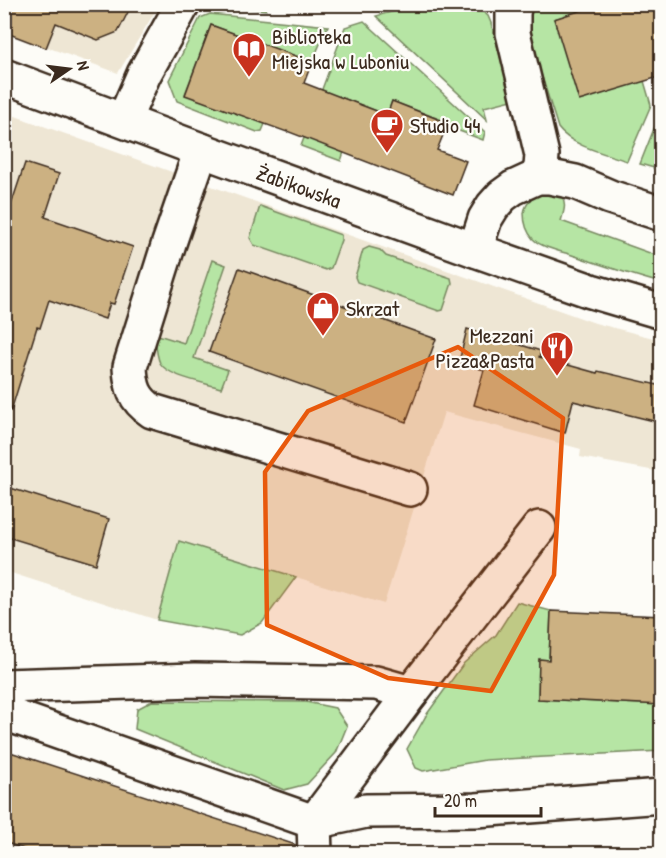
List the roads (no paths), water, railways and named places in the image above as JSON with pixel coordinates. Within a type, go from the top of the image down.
[{"type":"street","points":[[124,120],[144,74],[183,4]]},
{"type":"street","points":[[515,4],[513,33],[542,155],[537,177]]},
{"type":"street","name":"Żabikowska","points":[[4,75],[475,250],[591,291],[662,312]]},
{"type":"street","points":[[201,150],[130,367],[135,394],[143,405],[152,411],[410,489]]},
{"type":"street","points":[[475,250],[485,219],[497,201],[513,188],[537,177],[575,182],[610,197],[662,214]]},
{"type":"street","points":[[314,838],[411,693],[539,528]]},
{"type":"street","points":[[4,686],[195,680],[376,683],[411,693]]},
{"type":"street","points":[[4,712],[314,838],[366,811],[476,810],[662,796]]},
{"type":"place","name":"Biblioteka Miejska w Luboniu","points":[[249,78]]},
{"type":"place","name":"Studio 44","points":[[387,154]]},
{"type":"place","name":"Skrzat","points":[[323,337]]},
{"type":"place","name":"Mezzani Pizza&Pasta","points":[[557,377]]}]
